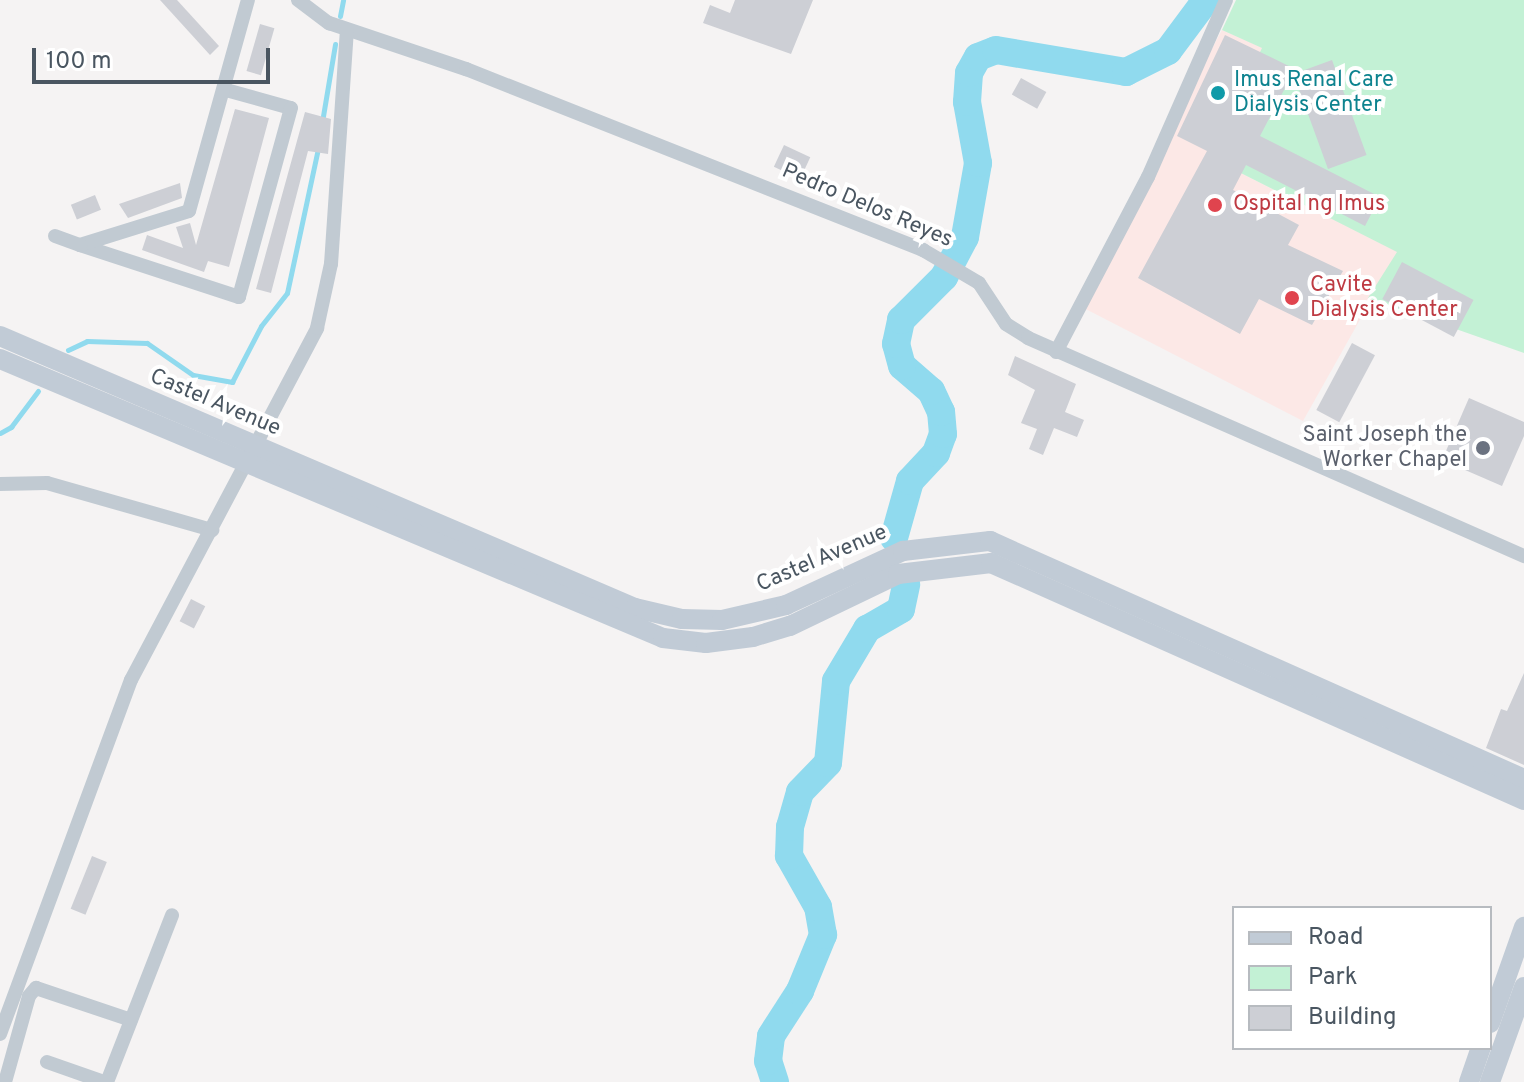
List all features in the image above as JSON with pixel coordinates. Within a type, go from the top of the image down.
[{"type":"street","points":[[80,245],[189,211],[226,90],[248,0]]},
{"type":"street","name":"Pedro Delos Reyes","points":[[298,0],[347,30],[466,69],[848,217],[966,274],[991,298],[1006,324],[1056,352],[1524,556]]},
{"type":"street","points":[[1056,352],[1148,177],[1226,0]]},
{"type":"street","points":[[0,1034],[131,680],[317,328],[331,264],[347,30]]},
{"type":"street","points":[[55,236],[239,297],[291,108],[226,90]]},
{"type":"street","name":"Castel Avenue","points":[[0,336],[251,455],[618,622],[683,642],[728,641],[781,629],[898,574],[991,563],[1524,800]]},
{"type":"street","name":"Castel Avenue","points":[[0,359],[635,608],[682,619],[722,620],[768,611],[903,551],[990,541],[1524,779]]},
{"type":"street","points":[[0,484],[47,483],[212,530]]},
{"type":"street","points":[[47,1062],[73,1076],[106,1082],[172,915]]},
{"type":"street","points":[[1492,1017],[1524,927]]},
{"type":"street","points":[[1490,1082],[1524,987]]},
{"type":"street","points":[[5,1082],[29,996],[36,988],[131,1020]]},
{"type":"street","points":[[1469,1082],[1480,1050]]},
{"type":"shaded area","name":"Ospital ng Imus","points":[[1222,30],[1263,48],[1209,157],[1398,252],[1303,421],[1074,303]]},
{"type":"green space","points":[[1236,0],[1524,0],[1524,353],[1368,298],[1397,252],[1209,157],[1262,48],[1222,30]]},
{"type":"building","points":[[160,0],[177,0],[219,46],[210,55]]},
{"type":"building","points":[[735,0],[813,0],[791,54],[703,23],[710,5],[730,13]]},
{"type":"building","points":[[260,24],[274,28],[261,75],[246,71]]},
{"type":"building","points":[[1225,35],[1295,69],[1260,136],[1380,197],[1365,226],[1246,165],[1233,190],[1299,225],[1288,245],[1343,271],[1312,325],[1259,299],[1240,334],[1138,278],[1207,151],[1177,136]]},
{"type":"building","points":[[1332,60],[1367,155],[1328,169],[1293,74]]},
{"type":"building","points":[[1021,78],[1046,92],[1037,109],[1012,95]]},
{"type":"building","points":[[235,109],[269,118],[229,267],[208,261],[204,272],[142,250],[147,235],[183,248],[176,227],[190,223],[196,245]]},
{"type":"building","points":[[305,112],[331,119],[328,154],[308,151],[271,293],[256,289]]},
{"type":"building","points":[[784,145],[810,157],[800,179],[774,167]]},
{"type":"building","points":[[180,183],[182,198],[128,218],[119,204]]},
{"type":"building","points":[[95,195],[101,210],[77,220],[71,205]]},
{"type":"building","points":[[1402,262],[1474,300],[1454,337],[1382,299]]},
{"type":"building","points":[[1352,343],[1375,355],[1339,422],[1316,410]]},
{"type":"building","points":[[1015,356],[1076,384],[1065,412],[1084,420],[1077,437],[1054,428],[1043,455],[1029,449],[1037,429],[1021,423],[1035,390],[1008,375]]},
{"type":"building","name":"Saint Joseph the Worker Chapel","points":[[1469,398],[1524,422],[1524,436],[1502,486],[1442,460]]},
{"type":"building","points":[[191,599],[205,606],[194,629],[180,621]]},
{"type":"building","points":[[1524,673],[1524,765],[1486,748],[1501,709],[1507,711]]},
{"type":"building","points":[[92,856],[107,862],[85,915],[71,909]]},
{"type":"waterway","points":[[340,16],[343,0]]},
{"type":"waterway","points":[[894,538],[910,481],[936,453],[943,434],[941,412],[931,391],[902,366],[896,344],[901,320],[944,277],[965,237],[978,163],[967,102],[969,73],[978,57],[996,50],[1126,72],[1168,51],[1206,0]]},
{"type":"waterway","points":[[322,122],[335,44]]},
{"type":"waterway","points":[[68,350],[87,341],[147,343],[193,375],[232,382],[261,326],[287,293],[318,148]]},
{"type":"waterway","points":[[0,433],[11,427],[38,391]]},
{"type":"waterway","points":[[775,1082],[768,1061],[771,1036],[800,991],[823,935],[818,907],[789,856],[790,827],[800,792],[828,763],[836,681],[867,629],[901,609],[906,585]]},
{"type":"place","name":"Imus Renal Care Dialysis Center","points":[[1218,93]]},
{"type":"place","name":"Ospital ng Imus","points":[[1215,205]]},
{"type":"place","name":"Cavite Dialysis Center","points":[[1292,298]]},
{"type":"place","name":"Saint Joseph the Worker Chapel","points":[[1483,448]]}]
